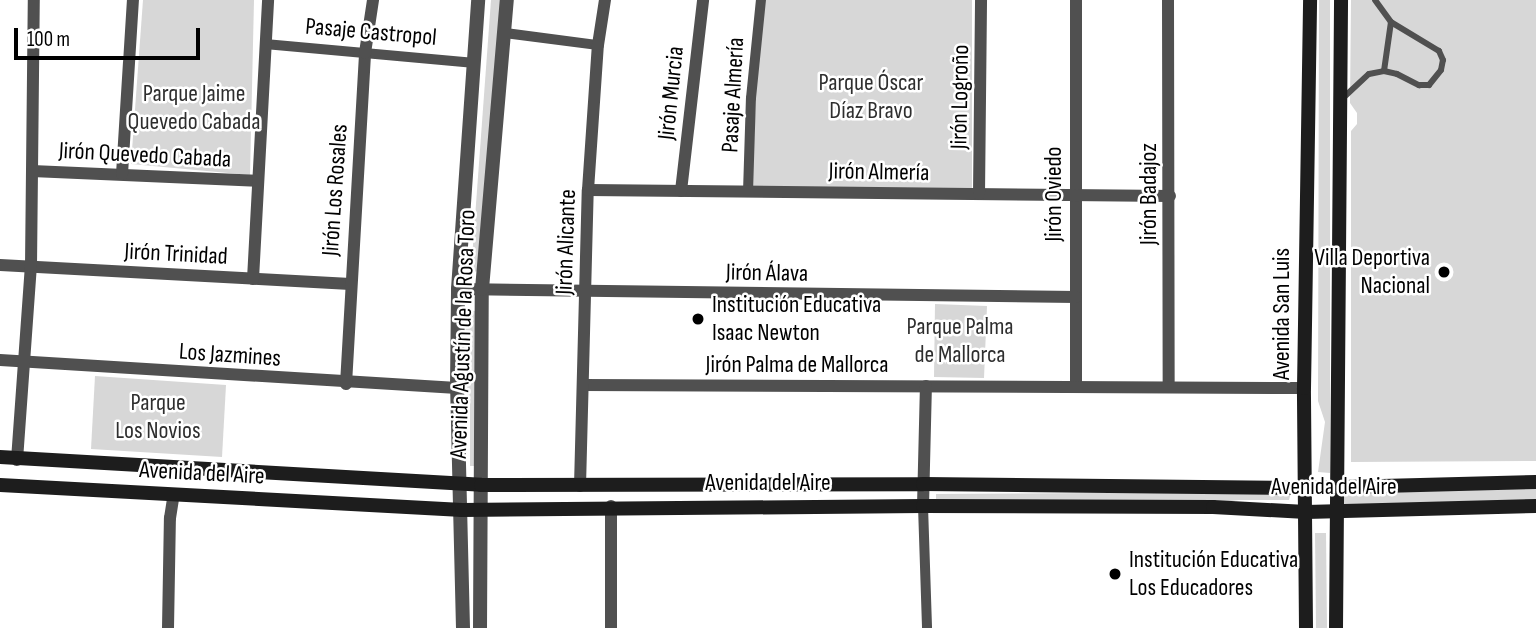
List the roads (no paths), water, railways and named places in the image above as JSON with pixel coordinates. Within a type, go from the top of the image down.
[{"type":"main road","name":"Avenida San Luis","points":[[1306,628],[1304,388],[1310,0]]},
{"type":"main road","points":[[1336,628],[1341,0]]},
{"type":"main road","name":"Avenida del Aire","points":[[0,457],[488,485],[923,484],[1305,488],[1536,482]]},
{"type":"main road","points":[[168,467],[174,480],[170,494]]},
{"type":"main road","name":"Avenida del Aire","points":[[0,485],[462,510],[611,506],[923,506],[1213,507],[1306,512],[1536,506]]},
{"type":"street","points":[[17,460],[31,266],[33,0]]},
{"type":"street","points":[[122,174],[133,0]]},
{"type":"street","points":[[253,279],[268,0]]},
{"type":"street","name":"Jirón Los Rosales","points":[[346,383],[365,53],[373,0]]},
{"type":"street","name":"Avenida Agustín de la Rosa Toro","points":[[463,628],[457,388],[458,289],[478,0]]},
{"type":"street","name":"Avenida Agustín de la Rosa Toro","points":[[480,628],[482,509],[488,485],[482,289],[508,0]]},
{"type":"street","name":"Jirón Alicante","points":[[580,486],[589,190],[598,45],[605,0]]},
{"type":"street","name":"Jirón Murcia","points":[[681,191],[703,0]]},
{"type":"street","name":"Pasaje Almería","points":[[748,192],[752,87],[761,0]]},
{"type":"street","name":"Jirón Logroño","points":[[979,194],[981,0]]},
{"type":"street","name":"Jirón Oviedo","points":[[1076,0],[1076,387]]},
{"type":"street","name":"Jirón Badajoz","points":[[1168,0],[1169,387]]},
{"type":"street","points":[[505,33],[598,45]]},
{"type":"street","name":"Pasaje Castropol","points":[[265,44],[472,63]]},
{"type":"street","name":"Jirón Quevedo Cabada","points":[[32,171],[257,181]]},
{"type":"street","name":"Jirón Almería","points":[[589,190],[1170,196]]},
{"type":"street","name":"Jirón Trinidad","points":[[0,265],[350,284]]},
{"type":"street","name":"Jirón Álava","points":[[458,289],[1076,297]]},
{"type":"street","name":"Los Jazmines","points":[[0,360],[457,388]]},
{"type":"street","name":"Jirón Palma de Mallorca","points":[[583,385],[1304,388]]},
{"type":"street","points":[[926,386],[923,506],[927,628]]},
{"type":"street","points":[[168,628],[170,494]]},
{"type":"street","points":[[611,506],[611,628]]},
{"type":"lane","points":[[1339,102],[1356,82],[1368,74],[1384,71],[1419,85],[1429,85],[1436,79],[1443,60],[1432,44],[1391,22],[1375,0]]},
{"type":"lane","points":[[1384,71],[1391,22]]},
{"type":"place","name":"Villa Deportiva Nacional","points":[[1444,272]]},
{"type":"place","name":"Institución Educativa Isaac Newton","points":[[698,319]]},
{"type":"place","name":"Institución Educativa Los Educadores","points":[[1115,574]]},
{"type":"park label","name":"Parque Óscar Díaz Bravo","points":[[871,97]]},
{"type":"park label","name":"Parque Jaime Quevedo Cabada","points":[[194,108]]},
{"type":"park label","name":"Parque Palma de Mallorca","points":[[960,341]]},
{"type":"park label","name":"Parque Los Novios","points":[[158,417]]}]
